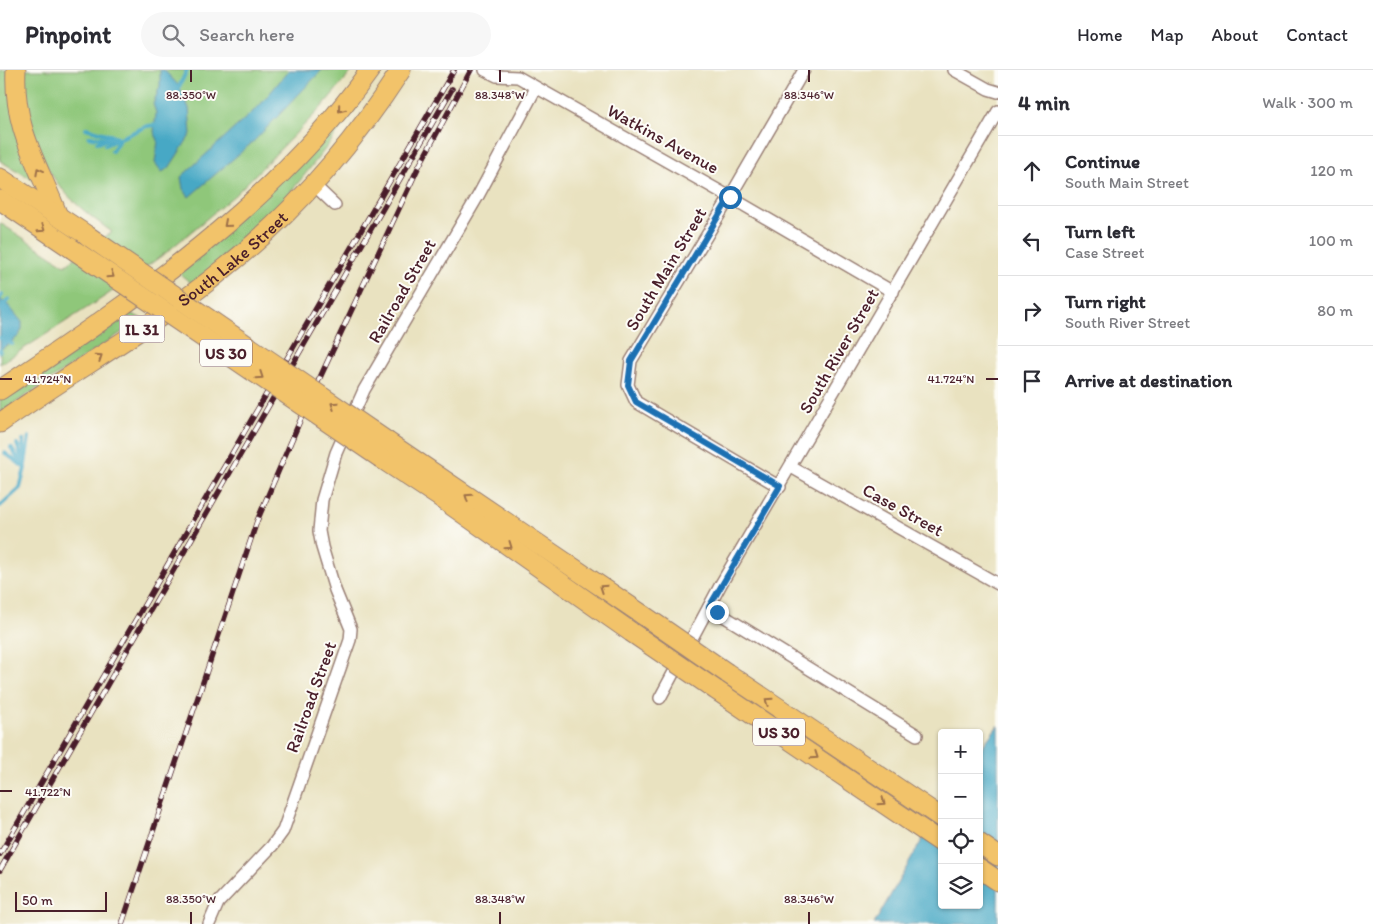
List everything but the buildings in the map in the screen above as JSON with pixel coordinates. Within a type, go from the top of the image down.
[{"type":"main road","points":[[16,70],[17,102],[23,134],[58,216]]},
{"type":"main road","name":"South Lake Street","points":[[0,390],[118,310],[192,254],[276,180],[305,150],[354,93],[370,70]]},
{"type":"main road","name":"South Lake Street","points":[[0,423],[210,281],[275,224],[313,184],[364,123],[401,70]]},
{"type":"main road","name":"US 30","points":[[0,178],[88,236],[385,450],[631,632],[938,840]]},
{"type":"main road","name":"US 30","points":[[0,200],[71,248],[643,615],[938,815]]},
{"type":"main road","points":[[983,846],[998,856]]},
{"type":"main road","points":[[983,871],[998,881]]},
{"type":"street","name":"Watkins Avenue","points":[[485,70],[497,76],[516,74],[536,88],[730,197],[893,292]]},
{"type":"street","name":"South Main Street","points":[[780,486],[636,402],[628,385],[631,361],[804,70]]},
{"type":"street","points":[[954,70],[988,89],[998,92]]},
{"type":"street","name":"Railroad Street","points":[[209,924],[218,903],[272,846],[283,831],[350,640],[351,629],[335,590],[319,531],[322,500],[336,453],[364,390],[478,196],[536,88]]},
{"type":"street","name":"South River Street","points":[[660,698],[709,607],[998,111]]},
{"type":"street","points":[[313,184],[335,205]]},
{"type":"street","name":"Case Street","points":[[791,467],[998,584]]},
{"type":"street","points":[[709,607],[917,735]]},
{"type":"green space","points":[[0,70],[8,70],[37,182],[0,161]]},
{"type":"green space","points":[[24,70],[353,70],[320,109],[236,194],[167,252],[107,295],[0,364],[0,223],[65,265],[112,232],[71,199],[61,188],[44,161],[25,105]]},
{"type":"green space","points":[[356,102],[359,104],[327,147],[293,190],[251,235],[192,284],[180,274]]},
{"type":"green space","points":[[129,312],[142,319],[0,413],[0,400]]},
{"type":"water","points":[[160,70],[164,70],[179,86],[189,108],[191,134],[169,168],[162,172],[155,163],[158,140],[154,132],[156,113],[153,104],[160,86]]},
{"type":"water","points":[[289,70],[322,70],[254,141],[189,197],[183,189],[181,177],[260,105]]},
{"type":"water","points":[[0,299],[8,305],[22,322],[22,329],[19,336],[0,350]]},
{"type":"water","points":[[998,725],[998,924],[874,924],[938,812],[938,909],[983,909],[983,746]]},
{"type":"waterway","points":[[178,89],[187,70]]},
{"type":"waterway","points":[[105,145],[147,126],[158,125]]},
{"type":"waterway","points":[[86,128],[120,138]]},
{"type":"waterway","points":[[89,137],[115,138]]},
{"type":"waterway","points":[[97,142],[111,139]]},
{"type":"waterway","points":[[112,151],[119,140]]},
{"type":"waterway","points":[[0,309],[9,299]]},
{"type":"waterway","points":[[0,338],[12,344]]},
{"type":"waterway","points":[[25,465],[29,437]]},
{"type":"waterway","points":[[23,440],[24,458]]},
{"type":"waterway","points":[[0,506],[20,488],[25,468],[17,444]]},
{"type":"waterway","points":[[11,448],[22,464]]},
{"type":"waterway","points":[[5,453],[25,468]]},
{"type":"railway","points":[[0,854],[454,70]]},
{"type":"railway","points":[[122,924],[257,521],[302,416],[418,168],[471,70]]},
{"type":"railway","points":[[0,870],[452,89]]},
{"type":"route","points":[[717,612],[709,607],[780,486],[636,402],[628,385],[631,361],[730,197]]}]
